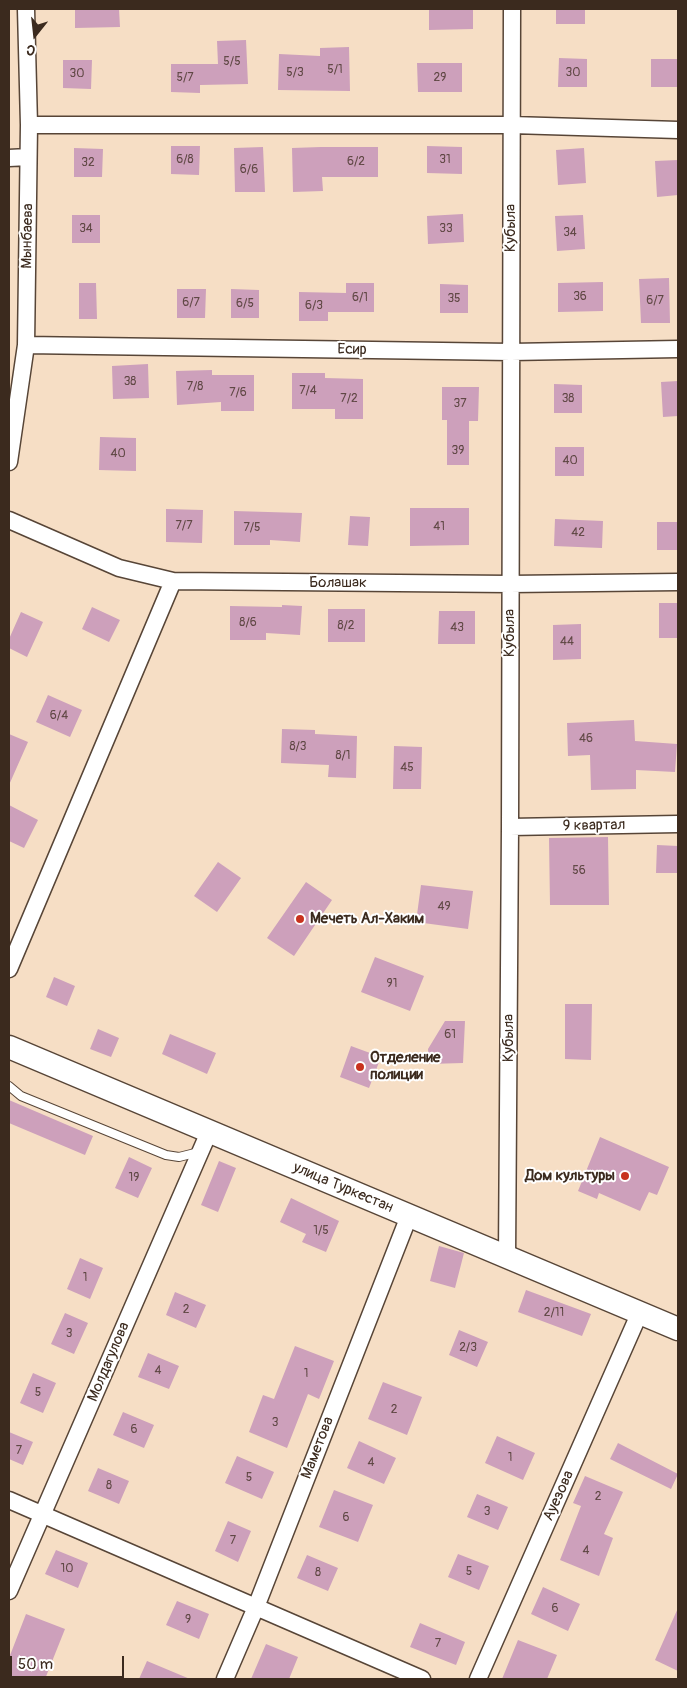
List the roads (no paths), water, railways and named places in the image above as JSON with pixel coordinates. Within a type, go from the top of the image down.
[{"type":"street","name":"Мынбаева","points":[[9,462],[26,345],[29,125],[26,9]]},
{"type":"street","name":"Кубыла","points":[[507,1258],[512,9]]},
{"type":"street","points":[[29,125],[512,125],[678,130]]},
{"type":"street","points":[[9,158],[28,157]]},
{"type":"street","name":"Есир","points":[[26,345],[511,352],[678,350]]},
{"type":"street","name":"Болашак","points":[[9,520],[119,568],[174,581],[510,584],[678,582]]},
{"type":"street","points":[[9,969],[174,581]]},
{"type":"street","name":"9 квартал","points":[[510,827],[678,824]]},
{"type":"street","name":"улица Туркестан","points":[[9,1047],[205,1142],[409,1216],[678,1329]]},
{"type":"street","name":"Молдагулова","points":[[9,1591],[205,1142]]},
{"type":"street","name":"Маметова","points":[[224,1679],[256,1607],[409,1216]]},
{"type":"street","name":"Ауезова","points":[[478,1679],[640,1312]]},
{"type":"street","points":[[9,1500],[422,1679]]},
{"type":"lane","points":[[9,1086],[21,1096],[166,1155],[179,1157],[205,1142]]},
{"type":"place","name":"Мечеть Ал-Хаким","points":[[300,919]]},
{"type":"place","name":"Отделение полиции","points":[[360,1067]]},
{"type":"place","name":"Дом культуры","points":[[625,1176]]}]
